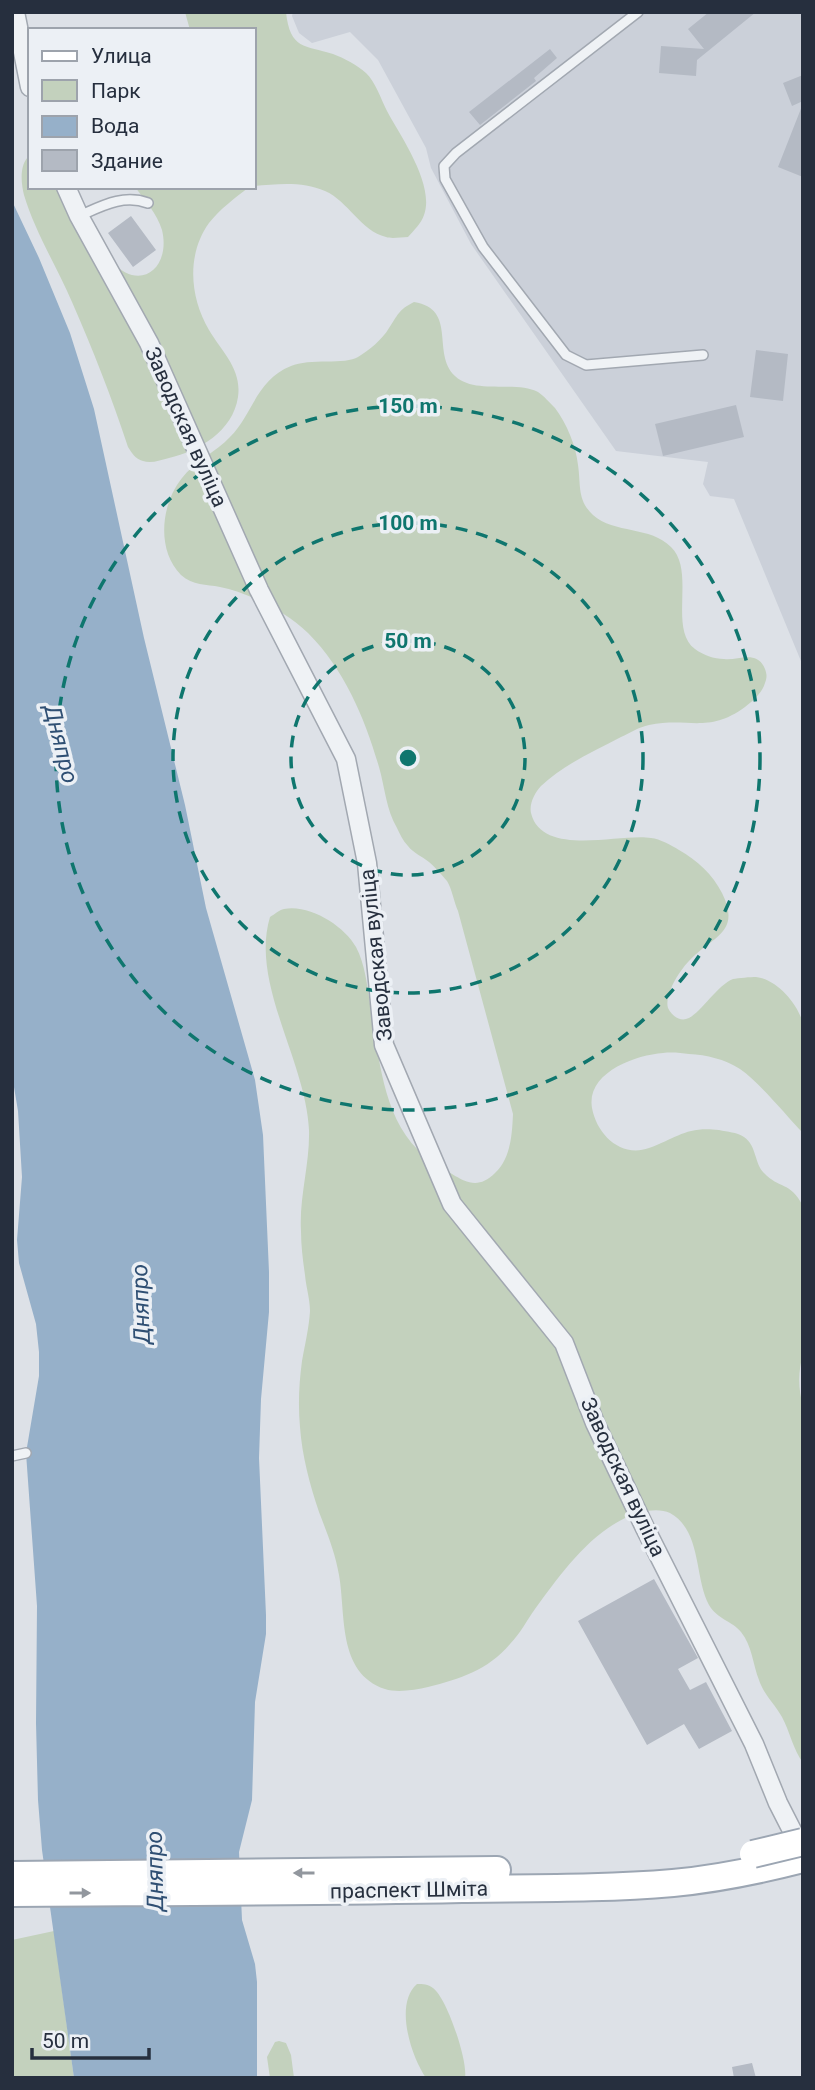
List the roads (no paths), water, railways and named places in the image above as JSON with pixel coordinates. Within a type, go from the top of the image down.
[{"type":"main road","name":"праспект Шміта","points":[[754,1862],[803,1842]]},
{"type":"main road","name":"праспект Шміта","points":[[12,1893],[421,1881],[803,1859]]},
{"type":"main road","name":"праспект Шміта","points":[[12,1875],[421,1881]]},
{"type":"street","points":[[15,12],[28,77]]},
{"type":"street","name":"Заводская вуліца","points":[[67,189],[149,343],[260,590],[346,759],[367,863],[384,1045],[452,1204],[564,1343],[601,1435],[754,1744],[778,1802],[803,1852]]},
{"type":"lane","points":[[638,12],[456,153],[444,166],[445,180],[482,247],[566,355],[586,365],[703,355]]},
{"type":"lane","points":[[79,216],[118,200],[138,199],[148,203]]},
{"type":"lane","points":[[12,1456],[26,1453]]},
{"type":"water","name":"Дняпро","points":[[12,201],[70,333],[94,409],[206,908],[255,1080],[263,1135],[269,1312],[259,1458],[266,1634],[255,1702],[252,1800],[239,1852],[242,1920],[255,1964],[257,1982],[257,2078],[74,2078],[42,1850],[36,1723],[37,1606],[26,1453],[39,1376],[39,1352],[36,1324],[19,1263],[17,1240],[22,1177],[18,1111],[12,1075]]}]
